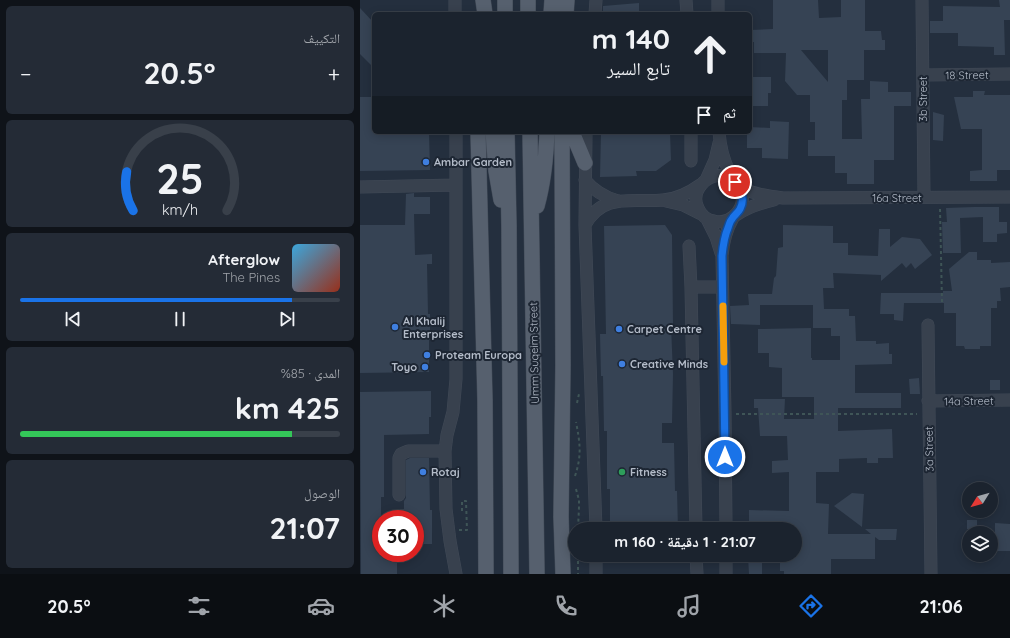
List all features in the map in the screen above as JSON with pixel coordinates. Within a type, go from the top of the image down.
[{"type":"main road","points":[[476,12],[477,0]]},
{"type":"main road","points":[[483,0],[484,12]]},
{"type":"main road","points":[[505,0],[505,12]]},
{"type":"main road","points":[[528,0],[528,12]]},
{"type":"main road","points":[[551,12],[552,0]]},
{"type":"main road","points":[[566,12],[567,0]]},
{"type":"main road","points":[[478,134],[485,400],[486,574]]},
{"type":"main road","points":[[493,134],[499,190],[509,226]]},
{"type":"main road","points":[[507,134],[511,574]]},
{"type":"main road","name":"Umm Suqeim Street","points":[[530,134],[537,574]]},
{"type":"main road","points":[[532,220],[537,208],[543,181],[547,134]]},
{"type":"main road","points":[[562,134],[563,380],[561,517],[563,574]]},
{"type":"main road","points":[[573,134],[585,162]]},
{"type":"street","points":[[595,12],[596,0]]},
{"type":"street","points":[[686,0],[687,12]]},
{"type":"street","points":[[718,0],[718,12]]},
{"type":"street","name":"3b Street","points":[[922,0],[924,197]]},
{"type":"street","name":"18 Street","points":[[923,75],[1010,74]]},
{"type":"street","points":[[456,134],[456,379],[453,412],[447,435],[445,451],[446,508],[456,574]]},
{"type":"street","points":[[586,134],[585,225],[596,522]]},
{"type":"street","points":[[691,134],[691,161]]},
{"type":"street","points":[[720,135],[715,160],[697,192],[696,200],[698,207],[716,237],[722,256]]},
{"type":"street","points":[[720,135],[721,150],[725,161],[742,194],[740,209],[728,226],[722,256],[726,522]]},
{"type":"street","points":[[585,225],[596,211],[610,203],[618,201],[671,199],[686,194],[711,177],[724,176],[730,178],[737,184]]},
{"type":"street","points":[[585,180],[603,196],[618,201]]},
{"type":"street","name":"16a Street","points":[[737,184],[746,190],[760,195],[783,198],[1010,197]]},
{"type":"street","points":[[360,187],[456,185]]},
{"type":"street","name":"16a Street","points":[[734,216],[751,206],[783,198]]},
{"type":"street","points":[[663,200],[683,205],[714,221],[727,221],[734,216]]},
{"type":"street","points":[[689,246],[696,522]]},
{"type":"street","points":[[691,287],[722,287]]},
{"type":"street","name":"3a Street","points":[[928,324],[931,574]]},
{"type":"street","name":"14a Street","points":[[928,401],[1010,400]]},
{"type":"street","points":[[399,495],[399,458],[401,454],[408,452],[445,451]]},
{"type":"street","points":[[596,562],[596,574]]},
{"type":"street","points":[[696,562],[697,574]]},
{"type":"street","points":[[726,562],[726,574]]},
{"type":"path","points":[[940,197],[942,302]]},
{"type":"path","points":[[725,414],[928,414]]},
{"type":"path","points":[[448,529],[467,530],[466,501],[462,500],[462,514]]},
{"type":"path","points":[[578,562],[578,574]]},
{"type":"building","points":[[773,0],[818,0],[819,18],[841,17],[841,0],[865,0],[865,31],[881,31],[882,40],[885,40],[885,50],[864,50],[864,80],[847,80],[847,100],[842,100],[842,139],[862,139],[861,99],[870,99],[870,81],[888,82],[888,92],[911,92],[911,106],[894,106],[894,160],[874,160],[874,184],[847,184],[847,173],[835,173],[835,156],[808,156],[808,140],[815,140],[815,122],[810,122],[810,95],[797,95],[785,81],[786,53],[754,53],[752,30],[773,29]],"holes":[[[801,50],[828,50],[828,82]]]},
{"type":"building","points":[[999,0],[1010,0],[1010,20],[1004,20],[1005,55],[994,55],[994,47],[958,46],[958,33],[930,33],[930,21],[943,21],[943,6],[1000,7]]},
{"type":"building","points":[[639,3],[639,12],[603,12],[603,6]]},
{"type":"building","points":[[360,8],[372,21],[372,66],[360,54]]},
{"type":"building","points":[[752,77],[771,77],[771,93],[768,93],[768,106],[752,106]]},
{"type":"building","points":[[973,91],[985,91],[984,95],[1010,95],[1010,170],[997,170],[997,181],[970,181],[970,171],[982,170],[982,129],[961,129],[954,97],[973,97]]},
{"type":"building","points":[[360,97],[372,97],[372,134],[429,134],[430,170],[360,171]]},
{"type":"building","points":[[933,112],[944,115],[943,141],[933,140]]},
{"type":"building","points":[[770,121],[789,122],[788,159],[762,158],[762,148],[747,148],[747,134],[752,134],[752,127],[770,128]]},
{"type":"building","points":[[601,134],[670,134],[671,160],[656,171],[636,171],[637,176],[600,177]]},
{"type":"building","points":[[414,193],[414,197],[430,197],[430,214],[414,214],[415,255],[432,254],[432,264],[427,264],[428,314],[430,314],[429,372],[360,373],[360,225],[405,225],[406,194]]},
{"type":"building","points":[[999,207],[999,222],[1007,222],[1007,233],[997,234],[997,242],[983,242],[983,217],[960,218],[961,253],[943,253],[942,222],[947,222],[946,208]]},
{"type":"building","points":[[665,225],[672,235],[672,423],[662,423],[662,443],[674,443],[675,491],[677,491],[678,522],[610,522],[610,489],[607,489],[607,431],[604,431],[603,376],[601,376],[600,334],[606,334],[604,226]]},
{"type":"building","points":[[783,225],[833,226],[833,243],[848,243],[848,255],[878,256],[879,229],[890,229],[890,247],[902,237],[920,239],[932,255],[915,269],[911,263],[906,268],[902,263],[881,281],[881,275],[833,273],[834,288],[823,288],[824,309],[849,309],[849,316],[855,316],[856,341],[876,341],[876,344],[889,343],[889,354],[892,354],[892,364],[855,365],[855,393],[901,393],[901,408],[838,408],[838,431],[892,429],[893,458],[878,458],[878,463],[867,463],[867,458],[839,459],[839,472],[816,472],[816,503],[829,504],[828,534],[871,534],[865,529],[897,529],[896,540],[879,540],[875,537],[875,559],[831,559],[831,574],[784,574],[784,571],[780,571],[780,562],[802,562],[802,522],[749,522],[749,510],[789,511],[789,472],[772,473],[772,461],[788,460],[787,436],[760,436],[758,408],[754,408],[754,399],[785,399],[784,419],[814,419],[814,397],[782,397],[782,368],[769,367],[769,353],[758,353],[758,329],[811,328],[812,360],[840,360],[840,336],[831,336],[831,328],[813,328],[813,305],[760,305],[760,325],[731,324],[730,306],[749,305],[748,294],[772,294],[774,278],[776,276],[778,248],[783,247]]},
{"type":"building","points":[[969,252],[977,252],[977,260],[991,260],[991,263],[1010,262],[1010,287],[1000,288],[1001,301],[997,301],[997,308],[991,308],[991,346],[980,346],[980,349],[965,349],[964,346],[956,346],[956,313],[944,313],[944,303],[904,303],[903,321],[894,320],[894,314],[880,314],[881,293],[943,293],[943,291],[952,291],[949,269]]},
{"type":"building","points":[[919,378],[920,394],[910,394],[909,379]]},
{"type":"building","points":[[990,380],[1000,380],[1000,390],[990,390]]},
{"type":"building","points":[[431,391],[431,417],[429,417],[429,434],[384,435],[384,497],[381,497],[381,510],[372,510],[372,562],[397,562],[397,574],[361,574],[360,392]]},
{"type":"building","points":[[410,458],[429,458],[432,544],[424,544],[424,510],[400,510],[404,509],[404,501],[406,498],[406,460]]},
{"type":"building","points":[[852,493],[864,494],[862,527],[834,506]]},
{"type":"building","points":[[967,520],[977,520],[977,526],[967,526]]},
{"type":"building","points":[[995,523],[1010,524],[1010,551],[998,551],[998,526],[995,526]]},
{"type":"building","points":[[748,562],[762,562],[762,574],[749,574]]},
{"type":"slow traffic","points":[[723,306],[724,362]]},
{"type":"place","name":"Ambar Garden","points":[[426,162]]},
{"type":"place","name":"Al Khalij Enterprises","points":[[395,327]]},
{"type":"place","name":"Carpet Centre","points":[[619,329]]},
{"type":"place","name":"Proteam Europa","points":[[427,355]]},
{"type":"place","name":"Creative Minds","points":[[622,364]]},
{"type":"place","name":"Toyo","points":[[425,367]]},
{"type":"place","name":"Rotaj","points":[[423,472]]},
{"type":"place","name":"Fitness","points":[[622,472]]},
{"type":"route","points":[[725,457],[722,256],[728,226],[740,209],[742,202],[742,194],[735,182]]}]
